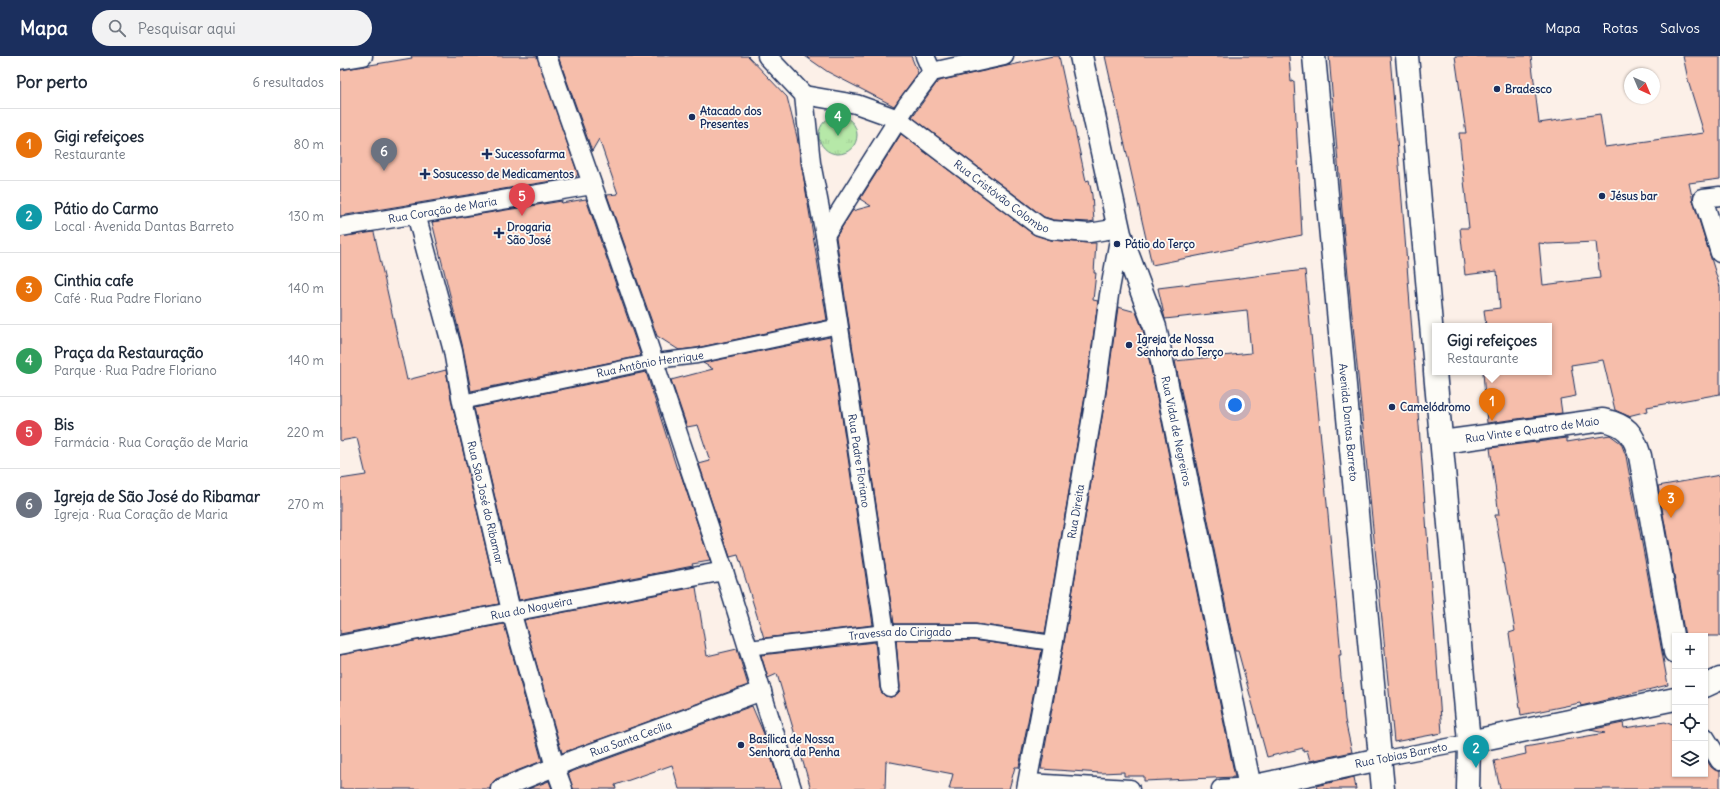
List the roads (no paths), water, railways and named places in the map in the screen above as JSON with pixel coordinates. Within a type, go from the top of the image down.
[{"type":"main road","name":"Rua Vidal de Negreiros","points":[[1081,56],[1120,231],[1155,326],[1250,788]]},
{"type":"main road","name":"Avenida Dantas Barreto","points":[[1314,56],[1383,789]]},
{"type":"main road","points":[[1407,56],[1432,337]]},
{"type":"main road","points":[[1435,375],[1469,742],[1468,789]]},
{"type":"main road","name":"Rua Vinte e Quatro de Maio","points":[[1442,442],[1603,420],[1622,425],[1630,432],[1636,442],[1640,456],[1672,635]]},
{"type":"main road","points":[[1708,685],[1720,679]]},
{"type":"main road","name":"Rua Tobias Barreto","points":[[1469,742],[1672,700]]},
{"type":"main road","name":"Rua Tobias Barreto","points":[[1250,788],[1380,758]]},
{"type":"street","points":[[340,60],[363,56]]},
{"type":"street","points":[[547,56],[642,323],[724,571],[792,789]]},
{"type":"street","points":[[767,56],[804,95]]},
{"type":"street","points":[[825,236],[902,112],[929,64],[1004,56]]},
{"type":"street","name":"Rua Cristóvão Colombo","points":[[804,95],[902,112],[1039,226],[1052,230],[1089,233],[1120,231]]},
{"type":"street","name":"Rua Padre Floriano","points":[[804,95],[811,163],[825,236],[885,632],[890,687]]},
{"type":"street","name":"Rua Coração de Maria","points":[[340,227],[592,184]]},
{"type":"street","points":[[1712,197],[1720,253]]},
{"type":"street","name":"Rua São José do Ribamar","points":[[416,214],[453,350],[462,402],[511,611],[555,767],[563,789]]},
{"type":"street","name":"Rua Direita","points":[[1027,786],[1096,392],[1107,304],[1120,231]]},
{"type":"street","name":"Rua Antônio Henrique","points":[[462,402],[654,362],[697,356],[839,326]]},
{"type":"street","name":"Rua do Nogueira","points":[[340,645],[724,571]]},
{"type":"street","name":"Travessa do Cirigado","points":[[748,648],[885,632],[975,632],[1053,643]]},
{"type":"street","name":"Rua Santa Cecília","points":[[500,789],[555,767],[762,691]]},
{"type":"street","points":[[1708,741],[1720,761]]},
{"type":"street","name":"Rua Tobias Barreto","points":[[1380,758],[1469,742]]},
{"type":"street","points":[[1027,786],[1130,789]]},
{"type":"street","name":"Rua Tobias Barreto","points":[[1221,789],[1250,788]]},
{"type":"place","name":"Bradesco","points":[[1497,89]]},
{"type":"place","name":"Atacado dos Presentes","points":[[692,117]]},
{"type":"place","name":"Praça da Restauração","points":[[838,136]]},
{"type":"place","name":"Sucessofarma","points":[[487,154]]},
{"type":"place","name":"Igreja de São José do Ribamar","points":[[384,171]]},
{"type":"place","name":"Sosucesso de Medicamentos","points":[[425,174]]},
{"type":"place","name":"Jésus bar","points":[[1602,196]]},
{"type":"place","name":"Bis","points":[[522,216]]},
{"type":"place","name":"Drogaria São José","points":[[499,233]]},
{"type":"place","name":"Pátio do Terço","points":[[1117,244]]},
{"type":"place","name":"Igreja de Nossa Senhora do Terço","points":[[1129,345]]},
{"type":"place","name":"Camelódromo","points":[[1392,407]]},
{"type":"place","name":"Gigi refeiçoes","points":[[1492,421]]},
{"type":"place","name":"Cinthia cafe","points":[[1671,518]]},
{"type":"place","name":"Basílica de Nossa Senhora da Penha","points":[[741,745]]},
{"type":"place","name":"Pátio do Carmo","points":[[1476,768]]}]
